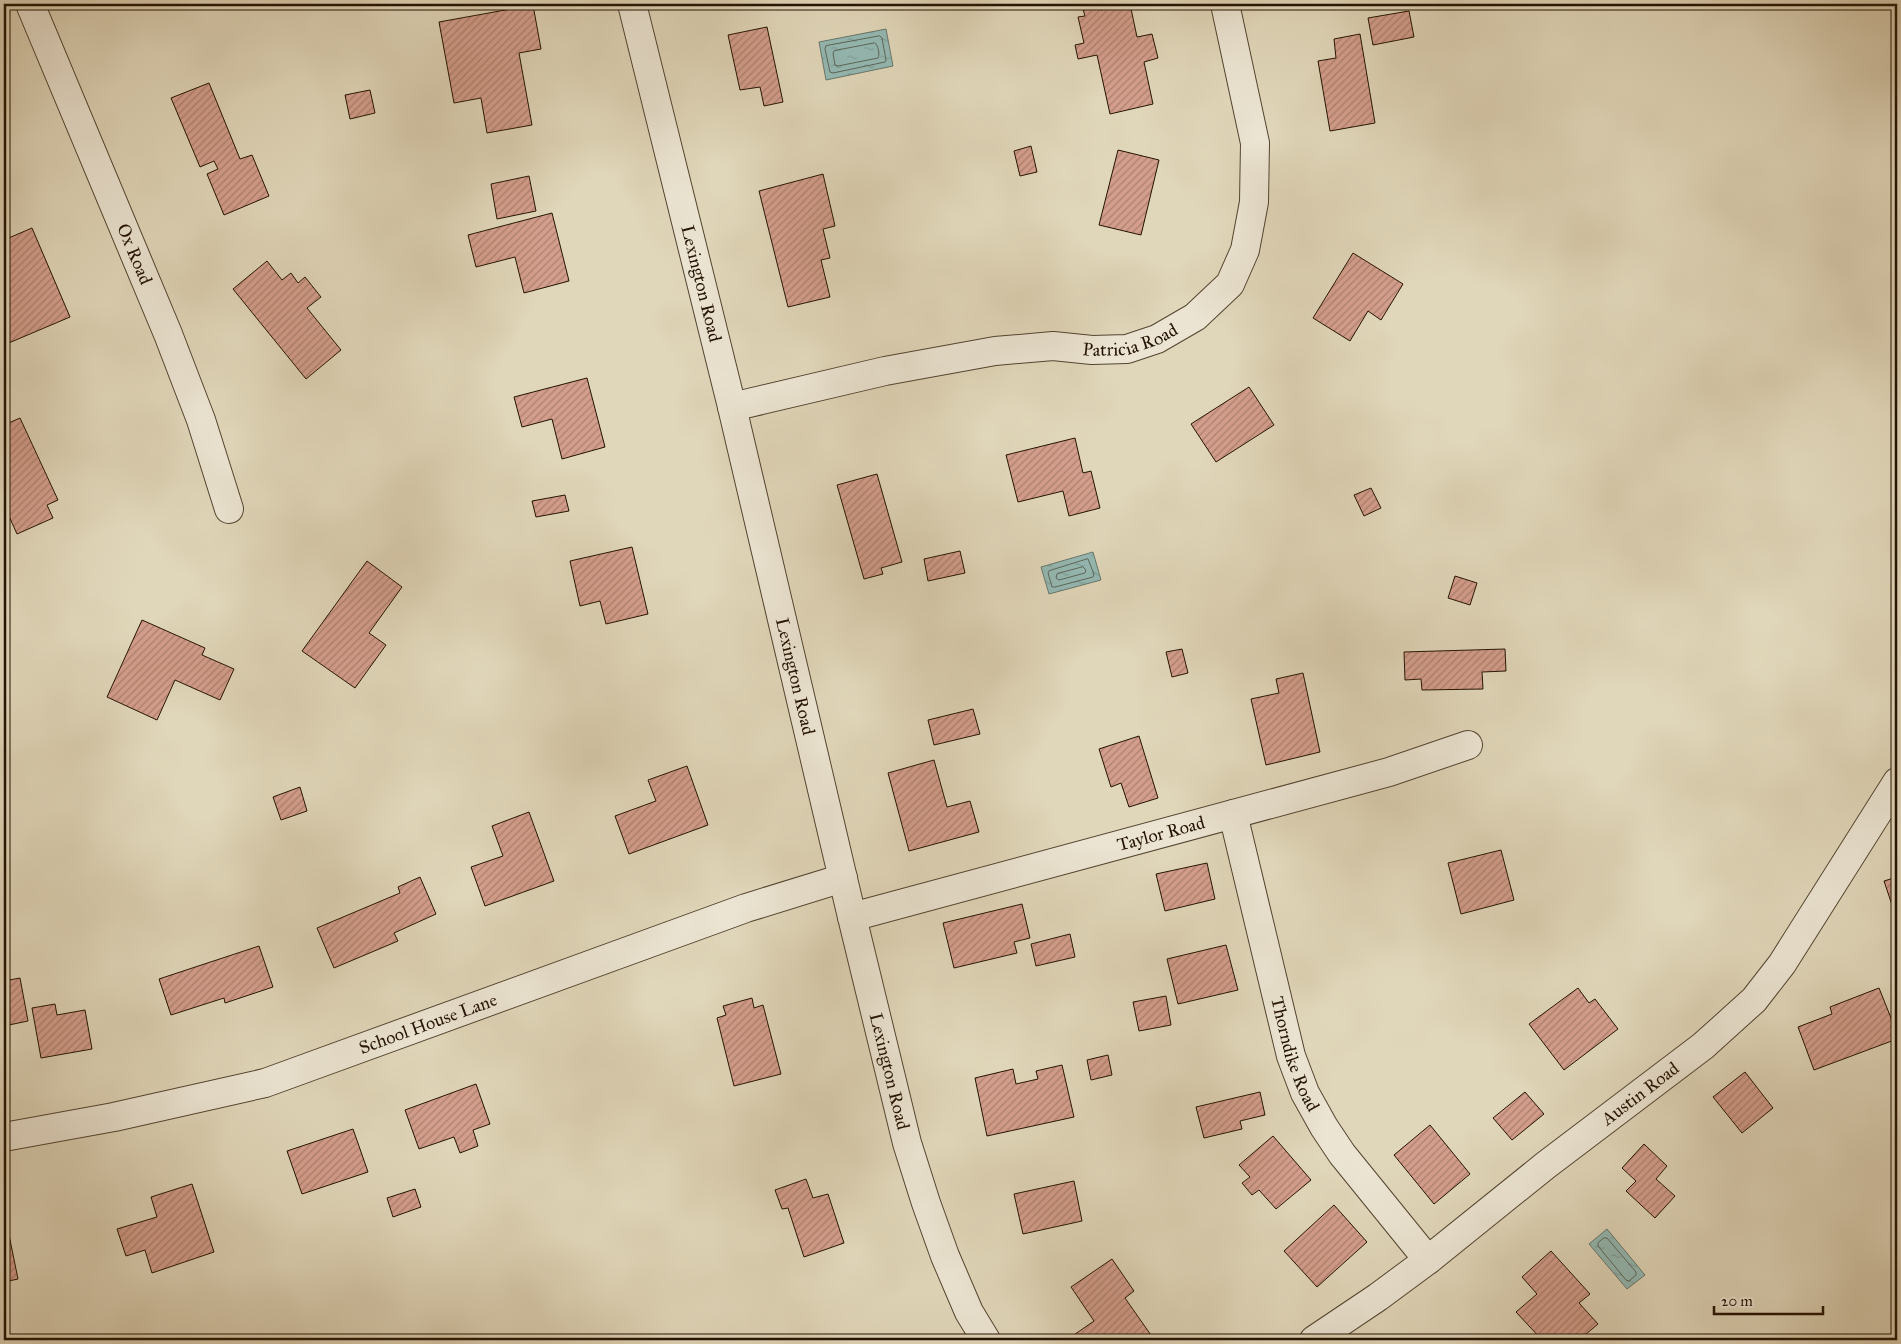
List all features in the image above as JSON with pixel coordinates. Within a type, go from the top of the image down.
[{"type":"street","name":"Ox Road","points":[[30,4],[168,334],[201,420],[229,509]]},
{"type":"street","name":"Lexington Road","points":[[632,4],[732,407],[907,1143],[945,1256],[966,1304],[986,1340]]},
{"type":"street","name":"Patricia Road","points":[[732,407],[885,371],[995,351],[1053,346],[1092,350],[1127,349],[1157,339],[1195,317],[1230,284],[1245,250],[1254,202],[1255,143],[1225,4]]},
{"type":"street","name":"Taylor Road","points":[[852,917],[1390,772],[1468,746]]},
{"type":"street","name":"Austin Road","points":[[1314,1340],[1378,1297],[1428,1260],[1546,1165],[1703,1046],[1754,1000],[1782,964],[1897,782]]},
{"type":"street","name":"Thorndike Road","points":[[1233,814],[1291,1056],[1305,1093],[1342,1154],[1428,1260]]},
{"type":"street","name":"School House Lane","points":[[4,1137],[114,1117],[265,1083],[746,908],[843,878]]},
{"type":"water","points":[[886,29],[893,66],[826,80],[819,42]]},
{"type":"water","points":[[1093,552],[1101,580],[1049,594],[1041,567]]},
{"type":"water","points":[[1607,1229],[1645,1275],[1627,1289],[1589,1244]]},
{"type":"building","points":[[1100,4],[1101,10],[1130,4],[1137,37],[1152,34],[1158,58],[1144,62],[1153,104],[1110,114],[1097,55],[1078,59],[1075,45],[1084,43],[1078,17],[1085,16],[1082,6]]},
{"type":"building","points":[[533,5],[541,49],[519,53],[532,125],[487,133],[481,98],[454,103],[439,22]]},
{"type":"building","points":[[1409,11],[1414,37],[1373,45],[1368,18]]},
{"type":"building","points":[[767,27],[783,102],[764,106],[760,87],[740,90],[728,35]]},
{"type":"building","points":[[1360,34],[1375,123],[1330,131],[1318,61],[1336,58],[1334,39]]},
{"type":"building","points":[[209,83],[240,159],[252,155],[269,196],[224,215],[207,174],[218,169],[214,161],[200,167],[171,98]]},
{"type":"building","points":[[370,90],[375,113],[350,119],[345,95]]},
{"type":"building","points":[[1031,146],[1037,172],[1020,176],[1014,151]]},
{"type":"building","points":[[1118,150],[1159,160],[1141,235],[1099,225]]},
{"type":"building","points":[[823,174],[835,226],[823,229],[830,258],[821,260],[830,297],[788,307],[759,191]]},
{"type":"building","points":[[529,176],[536,211],[497,219],[491,184]]},
{"type":"building","points":[[552,213],[569,281],[524,293],[515,257],[476,267],[468,235]]},
{"type":"building","points":[[32,228],[70,317],[4,345],[4,291],[7,290],[4,282],[4,240]]},
{"type":"building","points":[[1353,253],[1403,284],[1381,320],[1368,311],[1350,341],[1313,318]]},
{"type":"building","points":[[267,261],[282,280],[291,273],[298,283],[305,277],[321,297],[307,308],[341,350],[306,379],[233,289]]},
{"type":"building","points":[[587,378],[605,447],[562,459],[552,419],[522,427],[514,397]]},
{"type":"building","points":[[1249,387],[1274,425],[1216,462],[1191,424]]},
{"type":"building","points":[[20,418],[58,500],[47,505],[53,518],[17,534],[4,505],[4,425]]},
{"type":"building","points":[[1075,438],[1083,473],[1091,471],[1100,508],[1069,516],[1063,491],[1018,502],[1006,455]]},
{"type":"building","points":[[877,474],[902,562],[881,568],[883,574],[864,579],[837,485]]},
{"type":"building","points":[[1371,488],[1381,508],[1364,516],[1354,495]]},
{"type":"building","points":[[565,495],[569,511],[536,517],[532,501]]},
{"type":"building","points":[[632,547],[648,614],[606,624],[600,601],[580,606],[570,561]]},
{"type":"building","points":[[960,551],[965,573],[928,581],[924,559]]},
{"type":"building","points":[[367,561],[402,587],[369,633],[386,645],[355,688],[302,651]]},
{"type":"building","points":[[1455,576],[1477,583],[1470,605],[1448,598]]},
{"type":"building","points":[[142,620],[205,648],[202,655],[234,669],[220,700],[175,680],[157,720],[107,697]]},
{"type":"building","points":[[1182,649],[1188,673],[1172,677],[1166,652]]},
{"type":"building","points":[[1505,649],[1506,671],[1482,672],[1483,689],[1422,690],[1421,679],[1405,680],[1404,652]]},
{"type":"building","points":[[1303,673],[1320,752],[1266,765],[1251,699],[1279,693],[1276,679]]},
{"type":"building","points":[[973,709],[980,734],[934,745],[928,720]]},
{"type":"building","points":[[1139,736],[1158,798],[1129,807],[1121,783],[1111,787],[1099,749]]},
{"type":"building","points":[[934,760],[947,807],[970,801],[979,832],[909,851],[888,773]]},
{"type":"building","points":[[687,766],[708,825],[629,854],[615,816],[656,801],[648,780]]},
{"type":"building","points":[[300,787],[307,811],[281,820],[273,797]]},
{"type":"building","points":[[529,812],[554,881],[485,906],[471,867],[503,856],[492,826]]},
{"type":"building","points":[[1501,850],[1514,900],[1461,914],[1448,863]]},
{"type":"building","points":[[1207,863],[1215,899],[1165,911],[1156,874]]},
{"type":"building","points":[[420,877],[436,914],[394,933],[398,941],[334,968],[317,928],[400,893],[398,887]]},
{"type":"building","points":[[1897,877],[1897,920],[1884,881]]},
{"type":"building","points":[[1022,904],[1030,938],[1014,942],[1017,953],[954,968],[943,923]]},
{"type":"building","points":[[1070,934],[1075,957],[1036,966],[1031,944]]},
{"type":"building","points":[[1226,945],[1238,990],[1178,1004],[1167,959]]},
{"type":"building","points":[[259,946],[273,987],[225,1003],[224,998],[171,1015],[159,979]]},
{"type":"building","points":[[20,978],[28,1021],[4,1026],[4,981]]},
{"type":"building","points":[[1578,988],[1589,1003],[1595,999],[1618,1029],[1564,1070],[1529,1024]]},
{"type":"building","points":[[1879,988],[1897,1033],[1897,1039],[1814,1070],[1798,1027],[1832,1014],[1830,1007]]},
{"type":"building","points":[[1166,996],[1171,1025],[1139,1031],[1133,1002]]},
{"type":"building","points":[[752,998],[754,1008],[763,1005],[781,1074],[734,1086],[717,1018],[726,1015],[723,1006]]},
{"type":"building","points":[[55,1004],[57,1015],[85,1010],[92,1049],[41,1058],[32,1008]]},
{"type":"building","points":[[1108,1055],[1112,1075],[1091,1080],[1087,1060]]},
{"type":"building","points":[[1062,1065],[1074,1117],[987,1136],[975,1078],[1013,1069],[1016,1084],[1038,1079],[1036,1071]]},
{"type":"building","points":[[1745,1072],[1773,1108],[1742,1133],[1713,1097]]},
{"type":"building","points":[[476,1084],[490,1124],[473,1130],[478,1146],[460,1153],[454,1137],[419,1149],[405,1110]]},
{"type":"building","points":[[1260,1092],[1265,1115],[1240,1121],[1242,1129],[1204,1138],[1196,1107]]},
{"type":"building","points":[[1525,1092],[1544,1114],[1512,1140],[1493,1118]]},
{"type":"building","points":[[1430,1125],[1470,1174],[1434,1204],[1394,1155]]},
{"type":"building","points":[[353,1129],[368,1172],[302,1194],[287,1151]]},
{"type":"building","points":[[1273,1136],[1311,1180],[1276,1209],[1259,1190],[1252,1195],[1242,1183],[1250,1177],[1239,1165]]},
{"type":"building","points":[[1644,1144],[1667,1166],[1656,1179],[1675,1196],[1655,1218],[1626,1191],[1636,1181],[1622,1168]]},
{"type":"building","points":[[806,1179],[813,1198],[828,1194],[844,1243],[804,1257],[788,1208],[782,1209],[775,1190]]},
{"type":"building","points":[[1074,1181],[1082,1221],[1023,1234],[1014,1194]]},
{"type":"building","points":[[192,1184],[214,1252],[152,1273],[145,1250],[126,1256],[117,1229],[157,1217],[151,1197]]},
{"type":"building","points":[[415,1189],[421,1207],[393,1217],[387,1198]]},
{"type":"building","points":[[1334,1205],[1367,1242],[1317,1287],[1284,1251]]},
{"type":"building","points":[[9,1235],[18,1279],[4,1282],[4,1236]]},
{"type":"building","points":[[1551,1251],[1590,1294],[1579,1303],[1598,1324],[1579,1340],[1542,1340],[1516,1312],[1537,1294],[1522,1277]]},
{"type":"building","points":[[1112,1259],[1134,1291],[1125,1298],[1153,1338],[1150,1340],[1073,1340],[1071,1337],[1094,1321],[1071,1287]]}]
